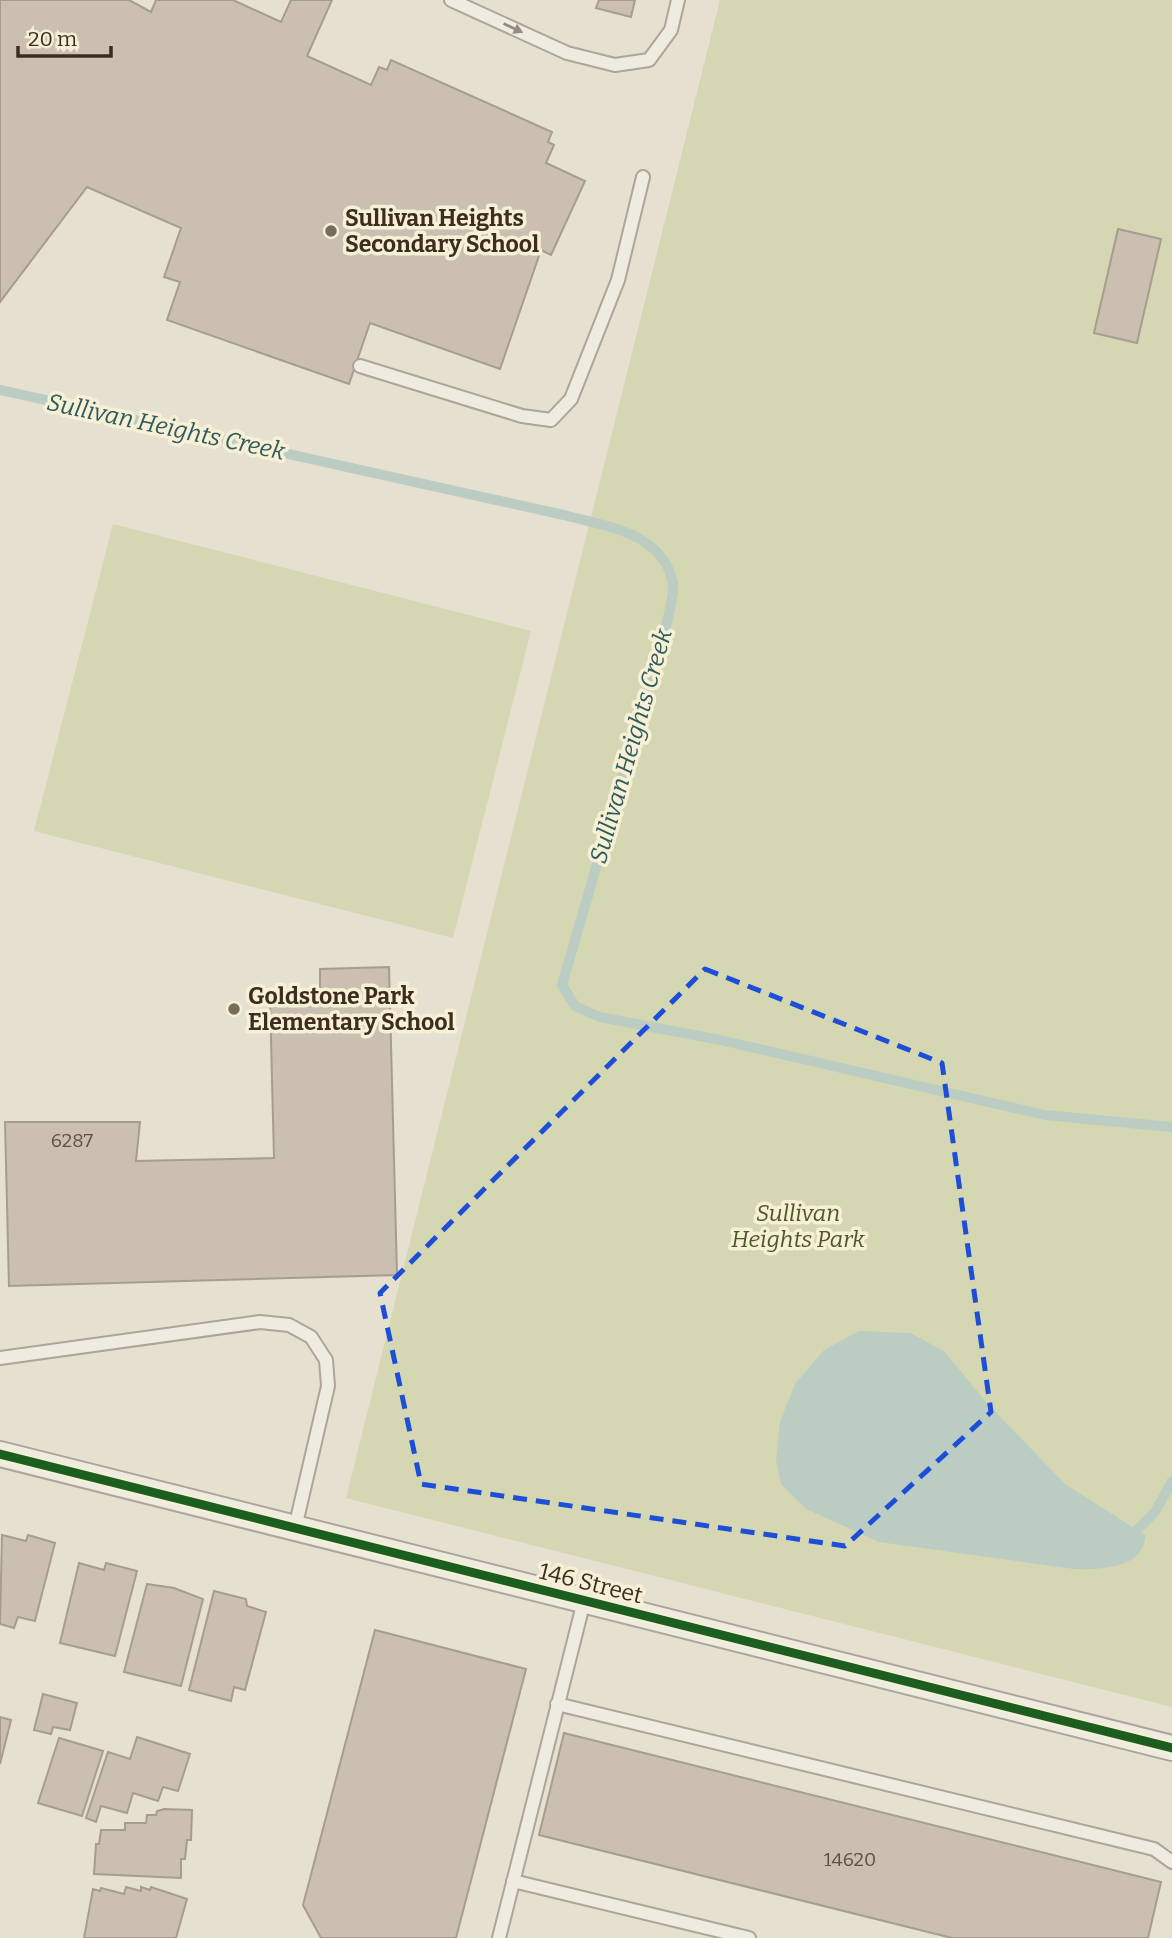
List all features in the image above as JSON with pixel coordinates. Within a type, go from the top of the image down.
[{"type":"street","name":"146 Street","points":[[0,1454],[1172,1748]]},
{"type":"lane","points":[[451,0],[567,53],[615,65],[649,60],[671,30],[678,0]]},
{"type":"lane","points":[[360,366],[522,416],[551,420],[571,399],[618,280],[643,177]]},
{"type":"lane","points":[[0,1358],[261,1322],[289,1325],[311,1337],[326,1360],[328,1385],[295,1528]]},
{"type":"lane","points":[[499,1938],[583,1601]]},
{"type":"lane","points":[[557,1704],[1154,1849],[1172,1862]]},
{"type":"lane","points":[[513,1881],[748,1938]]},
{"type":"highlighted area","points":[[705,969],[942,1063],[991,1412],[845,1546],[421,1484],[380,1293]]},
{"type":"green space","name":"Sullivan Heights Park","points":[[720,0],[1172,0],[1172,1707],[346,1498]]},
{"type":"green space","points":[[113,524],[531,631],[453,938],[34,831]]},
{"type":"shaded area","points":[[859,1331],[910,1333],[944,1351],[986,1402],[1065,1484],[1145,1535],[1138,1555],[1107,1568],[1074,1569],[879,1542],[806,1509],[781,1484],[776,1460],[780,1422],[795,1384],[824,1350]]},
{"type":"building","points":[[0,0],[129,0],[151,12],[156,0],[233,0],[281,22],[291,0],[332,0],[307,56],[371,85],[379,67],[387,70],[391,60],[552,132],[548,142],[554,145],[546,163],[585,181],[551,255],[541,250],[500,369],[370,323],[349,384],[167,320],[180,282],[164,277],[181,228],[87,187],[0,302]]},
{"type":"building","points":[[599,0],[635,0],[631,17],[596,8]]},
{"type":"building","points":[[1118,229],[1161,239],[1137,343],[1094,333]]},
{"type":"building","points":[[389,967],[397,1275],[9,1286],[5,1122],[140,1122],[136,1161],[274,1158],[270,1000],[320,999],[320,969]]},
{"type":"building","points":[[2,1535],[26,1541],[28,1535],[55,1543],[35,1621],[18,1617],[14,1628],[0,1624]]},
{"type":"building","points":[[79,1563],[104,1570],[106,1563],[137,1571],[115,1656],[60,1643]]},
{"type":"building","points":[[147,1584],[174,1588],[203,1599],[181,1686],[124,1672]]},
{"type":"building","points":[[214,1591],[246,1599],[247,1606],[266,1612],[245,1690],[234,1687],[231,1701],[189,1690]]},
{"type":"building","points":[[375,1630],[526,1669],[456,1938],[321,1938],[303,1905]]},
{"type":"building","points":[[43,1694],[77,1703],[70,1730],[53,1727],[51,1734],[34,1730]]},
{"type":"building","points":[[0,1717],[11,1720],[0,1764]]},
{"type":"building","points":[[564,1733],[1161,1882],[1148,1938],[952,1938],[539,1835]]},
{"type":"building","points":[[137,1737],[190,1754],[178,1791],[163,1787],[158,1801],[133,1793],[127,1813],[101,1806],[96,1822],[86,1818],[108,1752],[130,1759]]},
{"type":"building","points":[[59,1738],[103,1751],[82,1816],[38,1803]]},
{"type":"building","points":[[192,1810],[191,1840],[187,1840],[185,1859],[181,1859],[181,1878],[94,1874],[96,1844],[99,1844],[101,1830],[125,1830],[125,1823],[146,1823],[147,1815],[156,1815],[157,1811]]},
{"type":"building","points":[[126,1887],[141,1891],[141,1887],[150,1890],[151,1887],[187,1899],[176,1938],[84,1938],[93,1889],[100,1891],[101,1888],[124,1894]]},
{"type":"waterway","name":"Sullivan Heights Creek","points":[[0,390],[564,515],[613,528],[643,541],[656,551],[666,563],[672,579],[672,601],[562,985],[575,1006],[600,1017],[720,1040],[1045,1115],[1172,1127]]},
{"type":"waterway","points":[[1138,1529],[1155,1512],[1172,1481]]},
{"type":"cycle path","points":[[0,1454],[1172,1748]]},
{"type":"place","name":"Sullivan Heights Secondary School","points":[[331,231]]},
{"type":"place","name":"Goldstone Park Elementary School","points":[[234,1009]]}]
